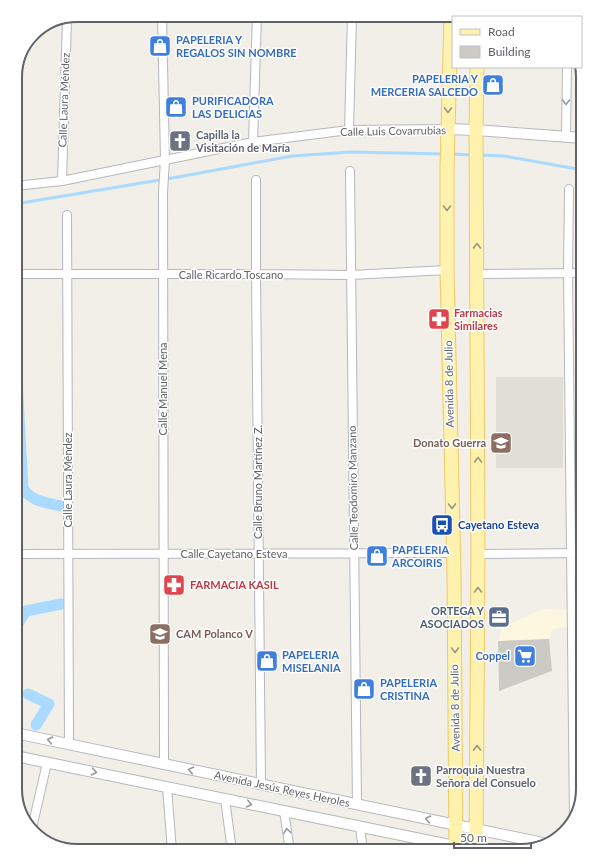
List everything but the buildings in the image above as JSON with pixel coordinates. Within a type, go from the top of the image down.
[{"type":"main road","name":"Avenida 8 de Julio","points":[[450,22],[447,270],[454,553],[456,844]]},
{"type":"main road","name":"Avenida 8 de Julio","points":[[477,68],[477,844]]},
{"type":"street","name":"Calle Manuel Mena","points":[[162,22],[165,162],[163,192],[164,764]]},
{"type":"street","points":[[254,142],[257,22]]},
{"type":"street","points":[[349,130],[352,22]]},
{"type":"street","name":"Calle Laura Méndez","points":[[62,181],[67,23]]},
{"type":"street","points":[[566,136],[567,68]]},
{"type":"street","name":"Calle Luis Covarrubias","points":[[22,185],[62,181],[165,162],[254,142],[349,130],[448,136],[476,130],[576,137]]},
{"type":"street","name":"Calle Teodomiro Manzano","points":[[350,171],[357,805]]},
{"type":"street","name":"Calle Bruno Martínez Z.","points":[[256,180],[261,784]]},
{"type":"street","points":[[569,189],[568,274],[574,804]]},
{"type":"street","name":"Calle Laura Méndez","points":[[67,215],[69,744]]},
{"type":"street","name":"Calle Ricardo Toscano","points":[[22,274],[256,274],[351,276],[447,270]]},
{"type":"street","points":[[477,274],[576,273]]},
{"type":"street","name":"Calle Cayetano Esteva","points":[[22,554],[454,553]]},
{"type":"street","points":[[478,554],[576,553]]},
{"type":"street","name":"Avenida Jesús Reyes Heroles","points":[[22,734],[537,842]]},
{"type":"street","name":"Avenida Jesús Reyes Heroles","points":[[22,758],[438,844]]},
{"type":"street","points":[[33,822],[47,763]]},
{"type":"street","points":[[167,787],[171,844]]},
{"type":"street","points":[[225,799],[231,844]]},
{"type":"street","points":[[284,811],[289,844]]},
{"type":"street","points":[[360,827],[362,844]]},
{"type":"shaded area","points":[[496,377],[563,377],[563,468],[496,468]]},
{"type":"shaded area","points":[[543,609],[567,610],[567,627],[553,629],[549,639],[552,671],[499,691],[498,641],[501,628]]},
{"type":"waterway","points":[[22,203],[178,177],[292,156],[351,152],[445,154]]},
{"type":"waterway","points":[[451,154],[473,155]]},
{"type":"waterway","points":[[479,155],[504,156],[576,169]]},
{"type":"waterway","points":[[22,470],[23,488],[30,496],[34,499],[61,506]]},
{"type":"waterway","points":[[22,617],[26,611],[61,604]]},
{"type":"waterway","points":[[28,694],[49,704],[36,725]]},
{"type":"place","name":"PAPELERIA Y REGALOS SIN NOMBRE","points":[[160,46]]},
{"type":"place","name":"PAPELERIA Y MERCERIA SALCEDO","points":[[493,85]]},
{"type":"place","name":"PURIFICADORA LAS DELICIAS","points":[[176,107]]},
{"type":"place","name":"Capilla la Visitación de María","points":[[180,141]]},
{"type":"place","name":"Farmacias Similares","points":[[439,319]]},
{"type":"place","name":"Donato Guerra","points":[[501,443]]},
{"type":"place","name":"Cayetano Esteva","points":[[442,525]]},
{"type":"place","name":"PAPELERIA ARCOIRIS","points":[[377,556]]},
{"type":"place","name":"FARMACIA KASIL","points":[[174,585]]},
{"type":"place","name":"ORTEGA Y ASOCIADOS","points":[[499,617]]},
{"type":"place","name":"CAM Polanco V","points":[[160,634]]},
{"type":"place","name":"Coppel","points":[[525,656]]},
{"type":"place","name":"PAPELERIA MISELANIA","points":[[267,661]]},
{"type":"place","name":"PAPELERIA CRISTINA","points":[[364,689]]},
{"type":"place","name":"Parroquia Nuestra Señora del Consuelo","points":[[421,776]]}]
